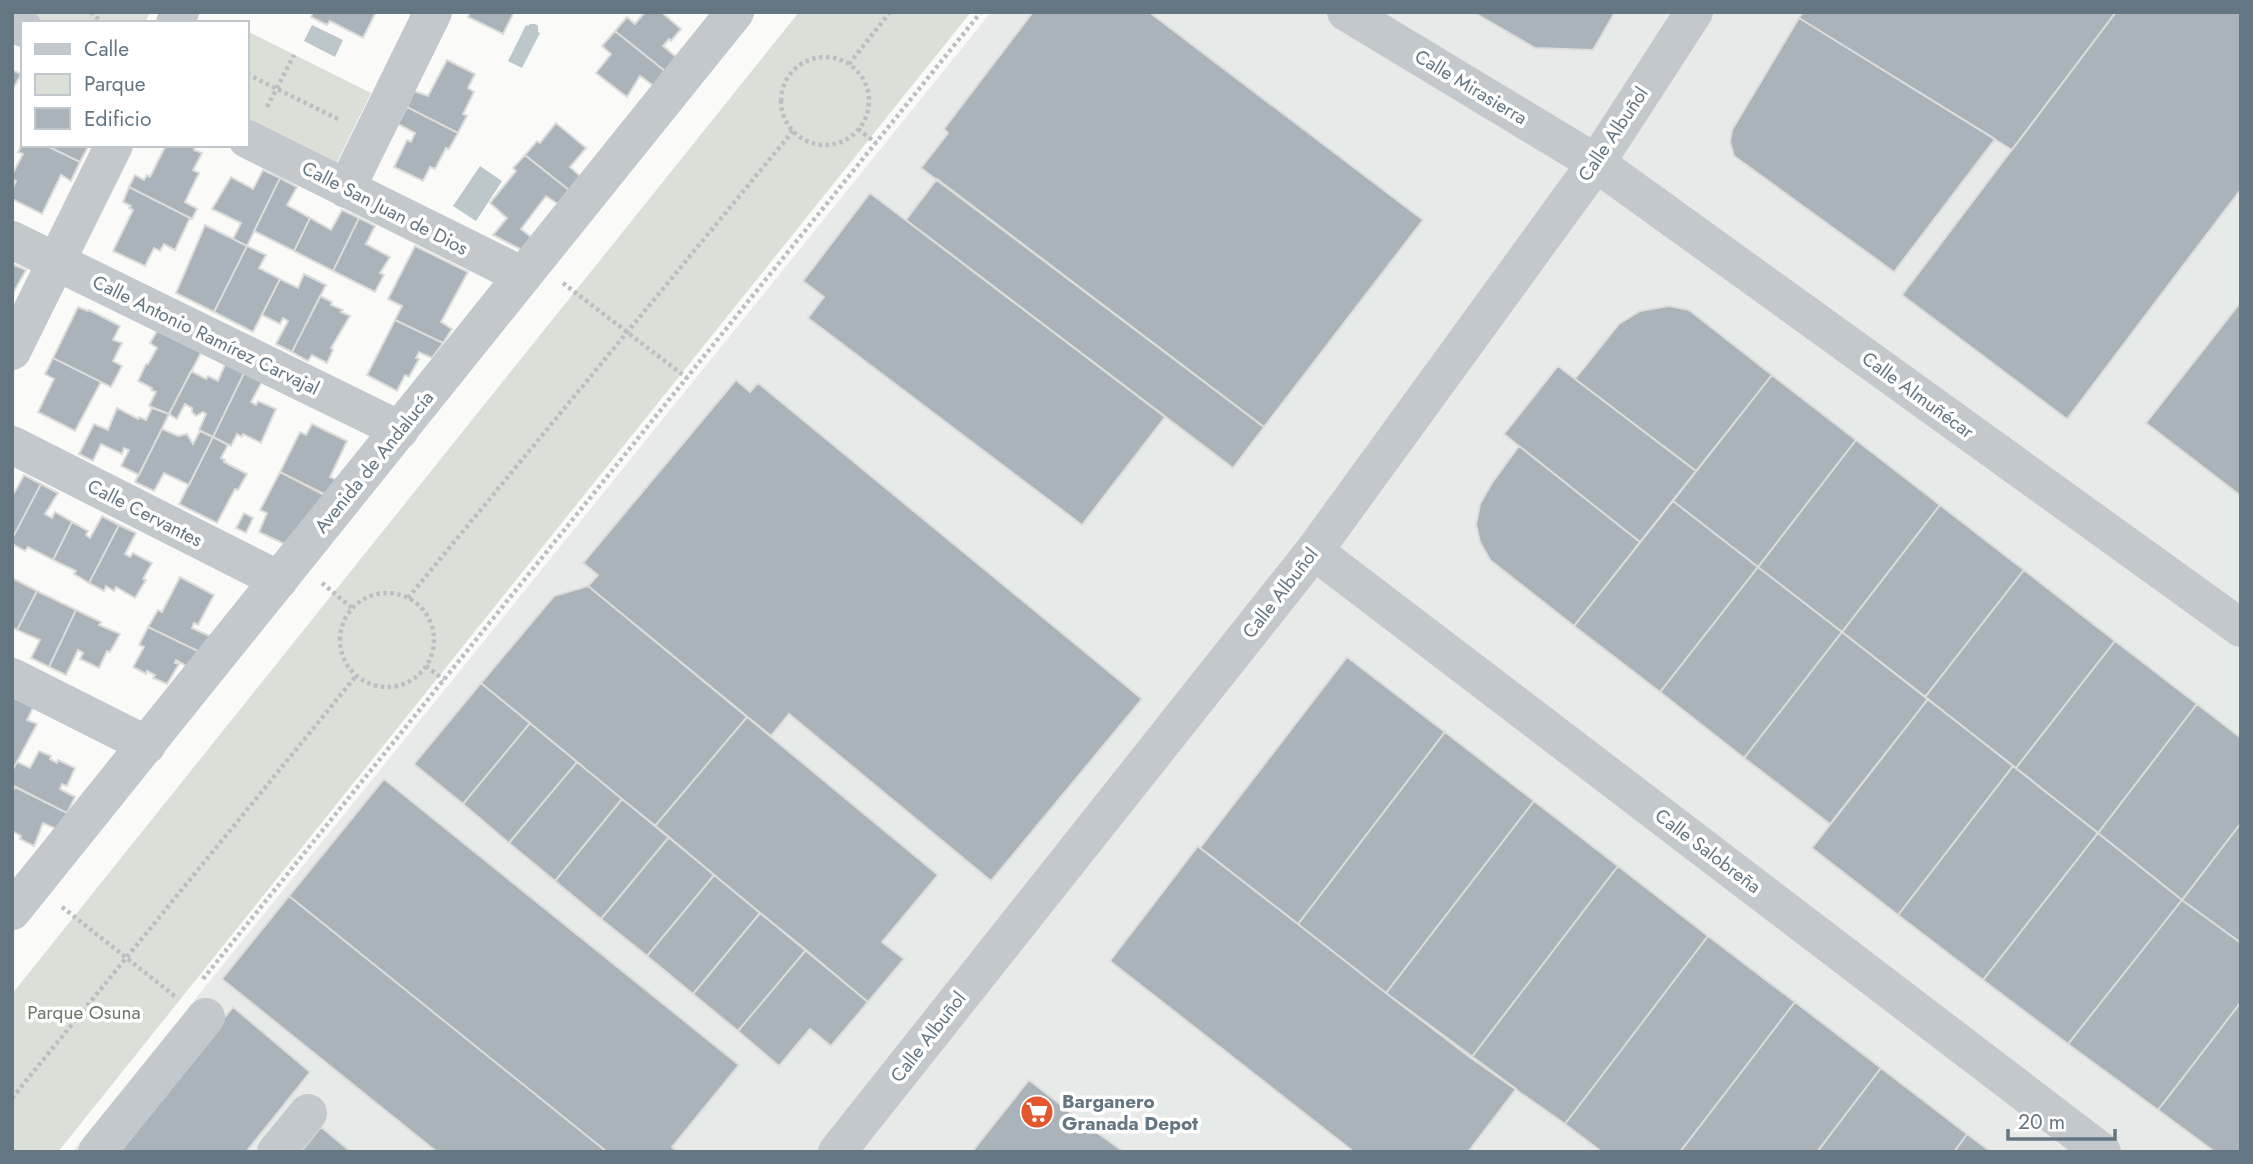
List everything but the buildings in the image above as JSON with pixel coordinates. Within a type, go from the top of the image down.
[{"type":"street","points":[[346,189],[433,12]]},
{"type":"street","name":"Avenida de Andalucía","points":[[19,902],[735,12]]},
{"type":"street","name":"Calle Mirasierra","points":[[1346,12],[1596,163]]},
{"type":"street","name":"Calle Albuñol","points":[[836,1152],[1314,551],[1596,163],[1694,12]]},
{"type":"street","name":"Calle San Juan de Dios","points":[[255,126],[346,189],[529,268]]},
{"type":"street","points":[[12,351],[113,147]]},
{"type":"street","name":"Calle Almuñécar","points":[[1596,163],[2241,628]]},
{"type":"street","name":"Calle Antonio Ramírez Carvajal","points":[[12,240],[400,430]]},
{"type":"street","name":"Calle Cervantes","points":[[12,445],[279,580]]},
{"type":"street","name":"Calle Salobreña","points":[[1314,551],[2102,1152]]},
{"type":"street","points":[[12,677],[147,745]]},
{"type":"street","points":[[97,1152],[197,1000]]},
{"type":"street","points":[[276,1152],[308,1113]]},
{"type":"path","points":[[849,64],[890,12]]},
{"type":"path","points":[[19,902],[127,958],[197,1000],[444,680],[981,12]]},
{"type":"path","points":[[255,126],[294,55]]},
{"type":"path","points":[[836,58],[849,64],[860,74],[866,87],[869,102],[866,116],[858,129],[834,144],[805,140],[793,131],[781,106],[787,79],[796,67],[808,60],[836,58]]},
{"type":"path","points":[[248,75],[343,121]]},
{"type":"path","points":[[858,129],[876,143]]},
{"type":"path","points":[[408,598],[793,131]]},
{"type":"path","points":[[529,268],[627,333],[687,378]]},
{"type":"path","points":[[379,594],[408,598],[420,607],[429,620],[434,635],[433,651],[426,666],[415,677],[401,685],[386,687],[370,684],[356,676],[346,664],[341,651],[340,635],[348,615],[352,608],[364,599],[379,594]]},
{"type":"path","points":[[426,666],[444,680]]},
{"type":"path","points":[[12,1098],[356,676]]},
{"type":"shaded area","points":[[991,12],[2241,12],[2241,1152],[72,1152]]},
{"type":"shaded area","points":[[312,25],[343,40],[335,57],[304,41]]},
{"type":"shaded area","points":[[526,25],[538,26],[540,33],[522,68],[508,61]]},
{"type":"shaded area","points":[[480,166],[502,181],[476,221],[453,206]]},
{"type":"green space","points":[[22,12],[150,12],[146,21],[41,21]]},
{"type":"green space","name":"Parque Osuna","points":[[799,12],[971,12],[58,1152],[12,1152],[12,994]]},
{"type":"green space","points":[[248,32],[371,93],[336,164],[248,120]]},
{"type":"place","name":"Barganero Granada Depot","points":[[1037,1112]]}]
